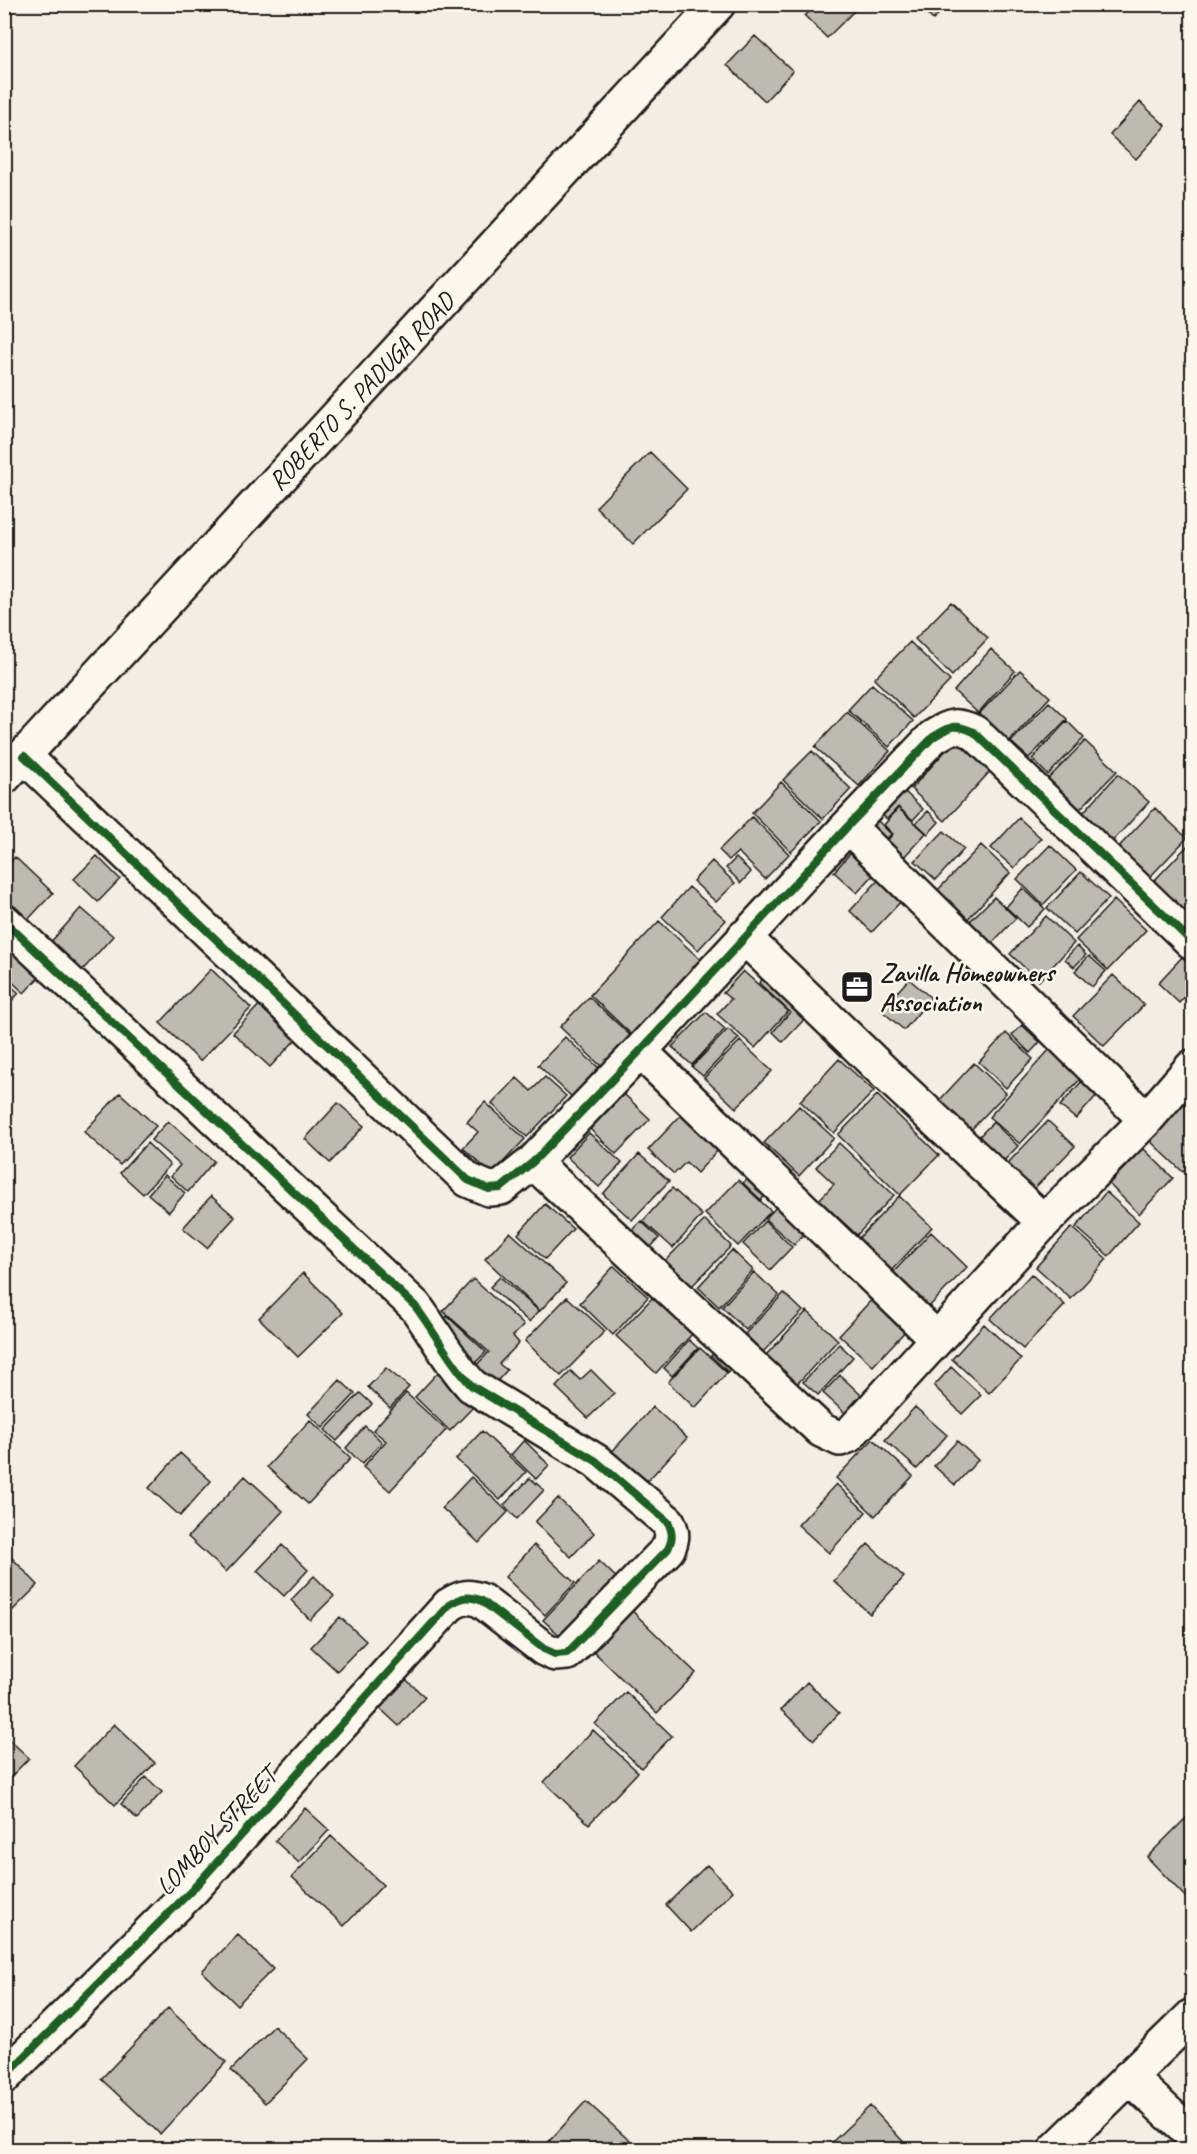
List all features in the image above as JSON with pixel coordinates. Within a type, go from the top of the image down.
[{"type":"street","name":"ROBERTO S. PADUGA ROAD","points":[[14,766],[718,4]]},
{"type":"street","points":[[14,766],[468,1180],[489,1189],[501,1188],[532,1162],[640,1051],[848,825],[933,737],[949,728],[960,726],[974,732],[1192,942]]},
{"type":"street","points":[[848,825],[1146,1120]]},
{"type":"street","name":"LOMBOY STREET","points":[[4,921],[415,1306],[460,1373],[472,1386],[596,1461],[668,1522],[673,1539],[668,1550],[567,1653],[555,1654],[544,1650],[482,1601],[471,1596],[461,1597],[449,1605],[192,1890],[4,2078]]},
{"type":"street","points":[[744,937],[1044,1222]]},
{"type":"street","points":[[640,1051],[936,1338]]},
{"type":"street","points":[[532,1162],[821,1430],[840,1438],[848,1436],[1044,1222],[1146,1120],[1192,1067]]},
{"type":"street","points":[[1055,2150],[1192,2016]]},
{"type":"street","points":[[1129,2077],[1192,2135]]},
{"type":"building","points":[[817,4],[848,4],[854,11],[827,38],[805,16]]},
{"type":"building","points":[[917,4],[948,4],[933,20]]},
{"type":"building","points":[[755,36],[793,71],[765,101],[727,65]]},
{"type":"building","points":[[1140,102],[1166,126],[1136,159],[1110,135]]},
{"type":"building","points":[[650,452],[687,489],[633,544],[596,507]]},
{"type":"building","points":[[951,602],[988,638],[952,676],[915,639]]},
{"type":"building","points":[[910,642],[950,681],[914,718],[874,679]]},
{"type":"building","points":[[991,649],[1015,671],[978,713],[954,691]]},
{"type":"building","points":[[1020,670],[1050,697],[1008,743],[978,715]]},
{"type":"building","points":[[872,684],[913,721],[889,747],[848,710]]},
{"type":"building","points":[[1049,702],[1067,719],[1029,758],[1011,742]]},
{"type":"building","points":[[847,712],[890,751],[859,786],[815,747]]},
{"type":"building","points":[[1067,721],[1084,738],[1048,775],[1032,759]]},
{"type":"building","points":[[959,736],[993,768],[945,821],[911,789]]},
{"type":"building","points":[[1085,741],[1117,771],[1080,809],[1048,779]]},
{"type":"building","points":[[812,751],[851,789],[823,819],[783,780]]},
{"type":"building","points":[[1118,774],[1149,802],[1109,845],[1079,817]]},
{"type":"building","points":[[781,782],[821,821],[791,852],[752,813]]},
{"type":"building","points":[[903,790],[923,809],[913,820],[898,807],[887,819],[881,814]]},
{"type":"building","points":[[898,808],[926,833],[903,858],[886,842],[893,834],[884,825]]},
{"type":"building","points":[[1155,808],[1187,838],[1147,880],[1115,851]]},
{"type":"building","points":[[928,811],[939,822],[928,834],[916,823]]},
{"type":"building","points":[[752,817],[789,854],[765,879],[738,852],[729,860],[719,850]]},
{"type":"building","points":[[1019,818],[1041,838],[1014,868],[991,848]]},
{"type":"building","points":[[877,820],[891,834],[884,842],[870,829]]},
{"type":"building","points":[[944,831],[964,849],[936,880],[915,861]]},
{"type":"building","points":[[1191,842],[1192,908],[1186,915],[1152,883]]},
{"type":"building","points":[[981,845],[1010,873],[966,921],[936,892]]},
{"type":"building","points":[[1050,845],[1076,870],[1043,905],[1017,879]]},
{"type":"building","points":[[853,850],[876,872],[857,893],[834,872]]},
{"type":"building","points":[[97,856],[120,879],[98,902],[74,879]]},
{"type":"building","points":[[15,857],[53,893],[21,927],[4,911],[4,868]]},
{"type":"building","points":[[736,858],[751,872],[741,883],[726,868]]},
{"type":"building","points":[[712,861],[735,883],[716,902],[693,881]]},
{"type":"building","points":[[1081,872],[1109,898],[1075,934],[1047,908]]},
{"type":"building","points":[[882,876],[905,897],[872,932],[850,911]]},
{"type":"building","points":[[689,887],[726,920],[698,950],[662,917]]},
{"type":"building","points":[[1023,888],[1045,909],[1027,927],[1006,907]]},
{"type":"building","points":[[994,897],[1016,918],[991,944],[968,923]]},
{"type":"building","points":[[1114,900],[1146,930],[1108,970],[1076,940]]},
{"type":"building","points":[[81,908],[113,936],[80,973],[49,944]]},
{"type":"building","points":[[1046,916],[1074,943],[1039,981],[1010,954]]},
{"type":"building","points":[[659,921],[702,961],[633,1036],[590,995]]},
{"type":"building","points":[[1077,946],[1086,955],[1074,967],[1065,959]]},
{"type":"building","points":[[20,947],[45,971],[24,993],[4,974],[4,963]]},
{"type":"building","points":[[1089,956],[1106,971],[1092,987],[1075,971]]},
{"type":"building","points":[[1182,957],[1192,966],[1192,989],[1179,1003],[1158,983]]},
{"type":"building","points":[[211,969],[251,1008],[200,1061],[160,1023]]},
{"type":"building","points":[[743,971],[788,1011],[755,1048],[717,1014],[731,999],[723,993]]},
{"type":"building","points":[[769,971],[812,1011],[783,1042],[773,1032],[790,1012],[759,983]]},
{"type":"building","points":[[1113,975],[1144,1005],[1104,1046],[1073,1016]]},
{"type":"building","points":[[909,979],[931,998],[904,1030],[881,1010]]},
{"type":"building","points":[[4,980],[19,993],[4,1009]]},
{"type":"building","points":[[589,997],[633,1038],[604,1069],[560,1027]]},
{"type":"building","points":[[262,1002],[299,1036],[270,1067],[233,1033]]},
{"type":"building","points":[[706,1012],[725,1029],[692,1065],[672,1047]]},
{"type":"building","points":[[1022,1025],[1040,1042],[1030,1053],[1012,1035]]},
{"type":"building","points":[[728,1029],[739,1038],[703,1076],[692,1067]]},
{"type":"building","points":[[1006,1033],[1033,1059],[1006,1088],[979,1062]]},
{"type":"building","points":[[565,1037],[600,1069],[573,1098],[538,1065]]},
{"type":"building","points":[[740,1041],[772,1071],[736,1108],[704,1078]]},
{"type":"building","points":[[1050,1049],[1082,1077],[1020,1144],[989,1117]]},
{"type":"building","points":[[839,1059],[874,1091],[834,1133],[800,1101]]},
{"type":"building","points":[[974,1063],[1006,1093],[969,1132],[937,1103]]},
{"type":"building","points":[[545,1077],[566,1096],[527,1137],[492,1104],[517,1078],[531,1091]]},
{"type":"building","points":[[1082,1081],[1097,1095],[1076,1119],[1060,1106]]},
{"type":"building","points":[[120,1093],[156,1126],[120,1165],[84,1132]]},
{"type":"building","points":[[624,1094],[650,1119],[616,1154],[590,1129]]},
{"type":"building","points":[[1192,1094],[1192,1162],[1183,1172],[1149,1140]]},
{"type":"building","points":[[877,1095],[939,1155],[900,1195],[838,1135]]},
{"type":"building","points":[[485,1102],[525,1139],[492,1174],[463,1148],[478,1132],[467,1122]]},
{"type":"building","points":[[338,1103],[364,1126],[330,1163],[305,1139]]},
{"type":"building","points":[[799,1106],[834,1138],[799,1176],[764,1143]]},
{"type":"building","points":[[684,1112],[721,1147],[697,1173],[686,1162],[674,1174],[648,1150]]},
{"type":"building","points":[[168,1121],[214,1161],[188,1192],[171,1176],[180,1165],[151,1140]]},
{"type":"building","points":[[1048,1121],[1075,1146],[1031,1192],[1004,1167]]},
{"type":"building","points":[[993,1122],[1018,1146],[998,1167],[973,1143]]},
{"type":"building","points":[[589,1133],[622,1163],[599,1187],[567,1157]]},
{"type":"building","points":[[147,1143],[170,1165],[143,1194],[120,1173]]},
{"type":"building","points":[[839,1143],[894,1195],[857,1235],[819,1200],[834,1184],[816,1167]]},
{"type":"building","points":[[1143,1148],[1173,1178],[1139,1214],[1109,1184]]},
{"type":"building","points":[[639,1154],[669,1181],[632,1220],[603,1194]]},
{"type":"building","points":[[753,1172],[771,1189],[761,1200],[743,1183]]},
{"type":"building","points":[[165,1175],[185,1193],[169,1212],[148,1194]]},
{"type":"building","points":[[738,1180],[771,1211],[738,1246],[705,1214]]},
{"type":"building","points":[[672,1188],[702,1215],[673,1248],[643,1221]]},
{"type":"building","points":[[1106,1192],[1139,1222],[1109,1256],[1076,1227]]},
{"type":"building","points":[[211,1196],[235,1217],[207,1248],[183,1228]]},
{"type":"building","points":[[899,1196],[932,1227],[891,1271],[857,1240]]},
{"type":"building","points":[[782,1201],[810,1227],[794,1245],[765,1219]]},
{"type":"building","points":[[545,1204],[573,1229],[545,1259],[518,1234]]},
{"type":"building","points":[[705,1220],[731,1246],[688,1290],[662,1264]]},
{"type":"building","points":[[641,1221],[659,1238],[651,1247],[632,1230]]},
{"type":"building","points":[[765,1221],[792,1247],[770,1270],[743,1244]]},
{"type":"building","points":[[1072,1227],[1107,1259],[1071,1299],[1036,1267]]},
{"type":"building","points":[[510,1232],[566,1283],[540,1311],[485,1259]]},
{"type":"building","points":[[931,1232],[967,1267],[924,1312],[888,1278]]},
{"type":"building","points":[[732,1250],[753,1270],[719,1307],[698,1287]]},
{"type":"building","points":[[614,1266],[648,1297],[613,1335],[580,1303]]},
{"type":"building","points":[[754,1272],[779,1295],[746,1330],[722,1307]]},
{"type":"building","points":[[303,1273],[343,1313],[298,1357],[259,1318]]},
{"type":"building","points":[[1031,1274],[1065,1305],[1023,1349],[990,1319]]},
{"type":"building","points":[[500,1277],[539,1311],[529,1322],[490,1287]]},
{"type":"building","points":[[473,1279],[524,1325],[513,1336],[519,1343],[499,1364],[507,1370],[490,1389],[471,1371],[489,1352],[443,1311]]},
{"type":"building","points":[[784,1293],[803,1311],[763,1352],[745,1334]]},
{"type":"building","points":[[655,1295],[694,1332],[656,1373],[616,1336]]},
{"type":"building","points":[[875,1296],[909,1327],[873,1366],[839,1335]]},
{"type":"building","points":[[567,1297],[605,1331],[561,1376],[525,1341]]},
{"type":"building","points":[[807,1311],[838,1340],[797,1384],[766,1355]]},
{"type":"building","points":[[447,1316],[486,1352],[473,1365],[435,1329]]},
{"type":"building","points":[[984,1324],[1021,1359],[989,1393],[952,1359]]},
{"type":"building","points":[[689,1340],[698,1348],[672,1376],[664,1368]]},
{"type":"building","points":[[839,1344],[853,1357],[818,1395],[803,1382]]},
{"type":"building","points":[[700,1348],[727,1373],[695,1408],[668,1382]]},
{"type":"building","points":[[717,1349],[735,1365],[728,1372],[711,1356]]},
{"type":"building","points":[[443,1367],[478,1402],[450,1431],[415,1397]]},
{"type":"building","points":[[951,1367],[981,1395],[962,1414],[934,1386]]},
{"type":"building","points":[[386,1368],[409,1387],[390,1408],[368,1387]]},
{"type":"building","points":[[591,1370],[614,1393],[588,1418],[556,1387],[571,1371],[580,1380]]},
{"type":"building","points":[[840,1375],[861,1395],[845,1413],[823,1393]]},
{"type":"building","points":[[340,1380],[355,1394],[323,1428],[308,1414]]},
{"type":"building","points":[[360,1393],[372,1404],[337,1441],[325,1430]]},
{"type":"building","points":[[406,1393],[446,1430],[390,1491],[363,1467],[386,1441],[373,1430]]},
{"type":"building","points":[[653,1407],[687,1438],[641,1488],[607,1457]]},
{"type":"building","points":[[915,1407],[947,1435],[917,1469],[885,1440]]},
{"type":"building","points":[[310,1420],[351,1458],[308,1504],[267,1467]]},
{"type":"building","points":[[365,1426],[382,1442],[362,1464],[346,1448]]},
{"type":"building","points":[[482,1431],[526,1472],[500,1500],[456,1459]]},
{"type":"building","points":[[873,1439],[913,1476],[875,1516],[836,1478]]},
{"type":"building","points":[[524,1440],[549,1465],[536,1479],[511,1455]]},
{"type":"building","points":[[957,1441],[978,1460],[955,1485],[934,1466]]},
{"type":"building","points":[[180,1453],[211,1481],[180,1516],[149,1488]]},
{"type":"building","points":[[245,1476],[283,1511],[226,1572],[188,1537]]},
{"type":"building","points":[[471,1477],[508,1512],[479,1543],[442,1508]]},
{"type":"building","points":[[530,1478],[544,1490],[517,1519],[504,1505]]},
{"type":"building","points":[[836,1484],[866,1512],[829,1553],[798,1525]]},
{"type":"building","points":[[558,1498],[594,1533],[571,1557],[535,1522]]},
{"type":"building","points":[[868,1544],[904,1577],[870,1614],[834,1581]]},
{"type":"building","points":[[282,1545],[308,1570],[284,1596],[257,1571]]},
{"type":"building","points":[[534,1545],[575,1583],[545,1615],[505,1577]]},
{"type":"building","points":[[12,1558],[38,1585],[11,1612],[4,1605],[4,1565]]},
{"type":"building","points":[[599,1561],[623,1584],[567,1642],[543,1620]]},
{"type":"building","points":[[314,1576],[334,1596],[310,1620],[291,1600]]},
{"type":"building","points":[[624,1603],[696,1673],[657,1713],[585,1643]]},
{"type":"building","points":[[340,1617],[366,1641],[337,1671],[311,1647]]},
{"type":"building","points":[[399,1673],[425,1697],[399,1726],[373,1702]]},
{"type":"building","points":[[807,1682],[839,1713],[814,1740],[781,1710]]},
{"type":"building","points":[[626,1692],[672,1736],[641,1768],[595,1724]]},
{"type":"building","points":[[114,1724],[155,1763],[115,1805],[74,1766]]},
{"type":"building","points":[[593,1730],[638,1772],[589,1824],[544,1782]]},
{"type":"building","points":[[4,1735],[29,1758],[4,1784]]},
{"type":"building","points":[[146,1777],[162,1792],[137,1819],[121,1804]]},
{"type":"building","points":[[305,1808],[329,1830],[299,1863],[275,1841]]},
{"type":"building","points":[[1192,1812],[1192,1904],[1147,1857]]},
{"type":"building","points":[[331,1836],[383,1885],[344,1926],[292,1877]]},
{"type":"building","points":[[707,1865],[733,1891],[691,1932],[666,1905]]},
{"type":"building","points":[[238,1935],[273,1969],[237,2005],[202,1971]]},
{"type":"building","points":[[168,2008],[226,2062],[160,2134],[101,2079]]},
{"type":"building","points":[[274,2026],[308,2059],[265,2103],[231,2070]]},
{"type":"building","points":[[586,2101],[633,2144],[627,2150],[544,2150],[543,2148]]},
{"type":"building","points":[[870,2106],[911,2150],[833,2150],[829,2145]]},
{"type":"cycle path","points":[[24,756],[468,1180],[489,1189],[501,1188],[533,1162],[640,1051],[933,737],[949,728],[962,727],[974,732],[1192,942]]},
{"type":"cycle path","points":[[4,921],[415,1306],[456,1367],[472,1386],[596,1461],[668,1522],[672,1536],[668,1549],[567,1653],[555,1654],[544,1649],[482,1601],[465,1598],[449,1605],[192,1890],[4,2077]]},
{"type":"place","name":"Zavilla Homeowners Association","points":[[857,987]]}]
